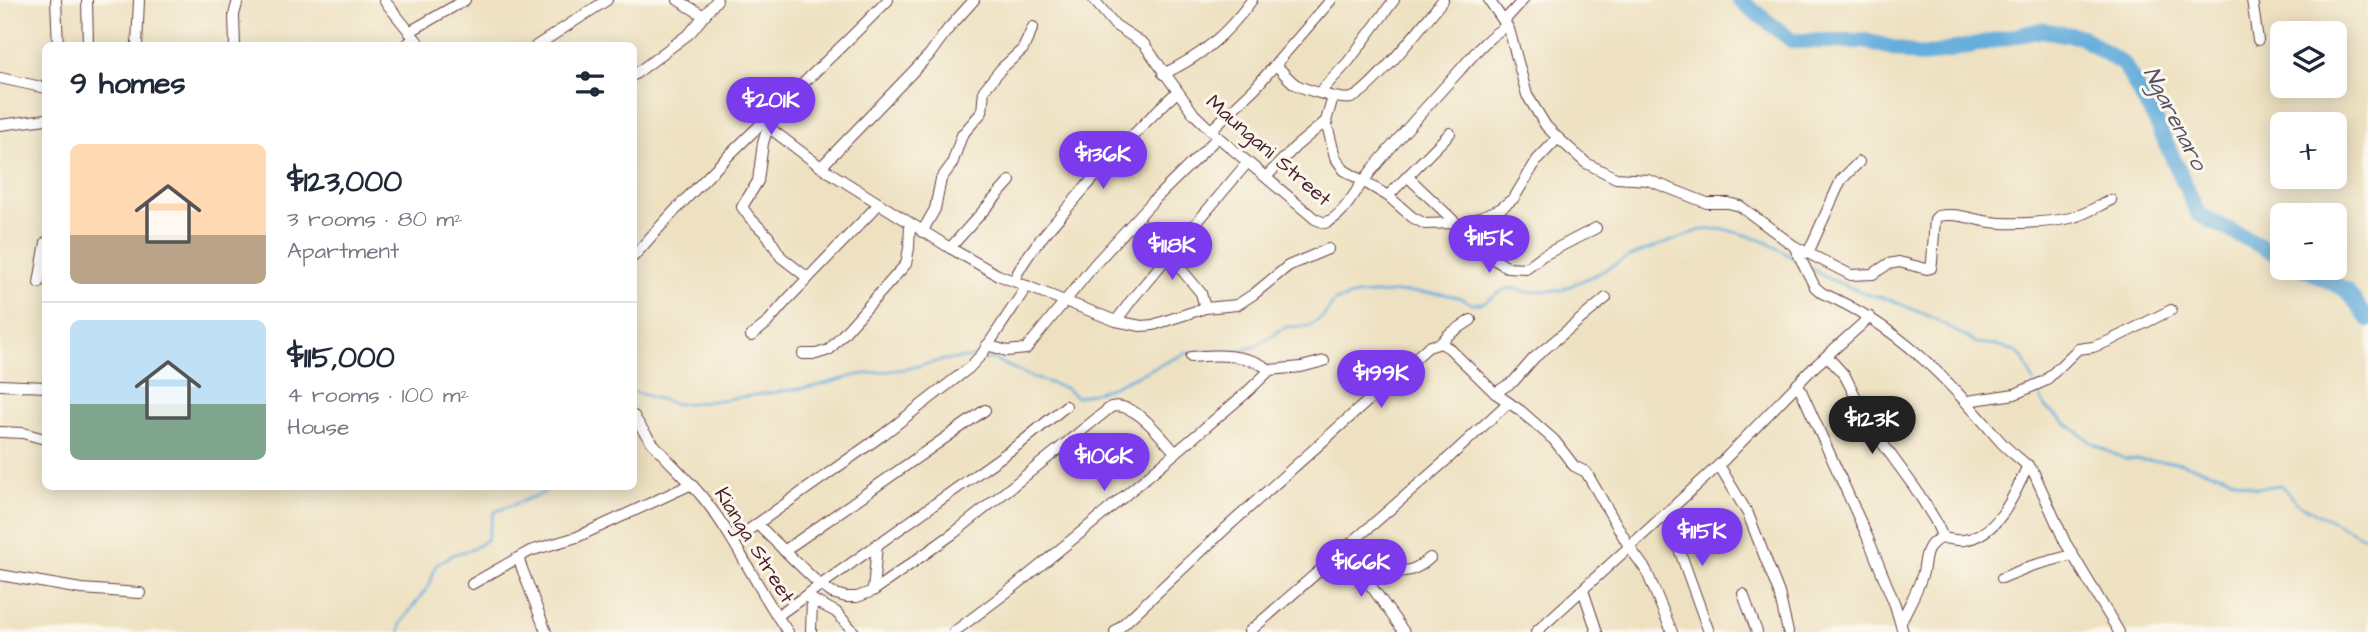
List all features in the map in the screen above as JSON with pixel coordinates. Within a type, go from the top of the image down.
[{"type":"street","points":[[56,0],[58,42]]},
{"type":"street","points":[[87,0],[88,42]]},
{"type":"street","points":[[138,42],[139,0]]},
{"type":"street","points":[[235,42],[234,15],[238,0]]},
{"type":"street","points":[[384,0],[415,38],[466,0]]},
{"type":"street","points":[[542,42],[607,0]]},
{"type":"street","points":[[678,0],[704,16]]},
{"type":"street","points":[[637,73],[690,33],[717,0]]},
{"type":"street","points":[[637,253],[686,197],[766,125],[888,0]]},
{"type":"street","points":[[821,167],[929,55],[974,0]]},
{"type":"street","name":"Maungani Street","points":[[1094,0],[1115,25],[1144,44],[1194,114],[1315,219],[1325,223],[1336,217],[1414,120],[1506,23],[1523,0]]},
{"type":"street","points":[[1163,74],[1192,61],[1210,46],[1252,0]]},
{"type":"street","points":[[987,345],[1007,351],[1026,349],[1064,300],[1276,65],[1331,0]]},
{"type":"street","points":[[1320,92],[1348,62],[1394,0]]},
{"type":"street","points":[[1276,65],[1292,82],[1302,88],[1350,99],[1411,40],[1443,0]]},
{"type":"street","points":[[1489,0],[1506,23],[1527,95],[1546,126],[1586,163],[1616,178],[1648,180],[1707,203],[1740,206],[1794,246],[1851,275],[1873,274],[1888,264],[1899,262],[1931,268],[1935,219],[1938,216],[1959,215],[1994,223],[2057,219],[2075,217],[2112,200]]},
{"type":"street","points":[[2252,0],[2258,40]]},
{"type":"street","points":[[922,232],[935,209],[940,179],[952,164],[961,135],[982,112],[984,90],[1001,68],[1023,49],[1033,27]]},
{"type":"street","points":[[0,78],[42,87]]},
{"type":"street","points":[[1014,280],[1024,258],[1114,153],[1177,92]]},
{"type":"street","points":[[1333,97],[1326,121],[1332,151],[1339,165],[1388,196],[1412,217],[1425,224],[1459,226],[1500,209],[1514,198],[1537,160],[1558,138]]},
{"type":"street","points":[[0,125],[42,120]]},
{"type":"street","points":[[1266,177],[1295,147],[1326,121]]},
{"type":"street","points":[[766,125],[821,167],[950,248],[999,275],[1116,321],[1141,326],[1153,325],[1205,308],[1237,305],[1288,266],[1328,249]]},
{"type":"street","points":[[766,125],[758,181],[742,206],[768,236],[781,257],[808,278]]},
{"type":"street","points":[[1388,196],[1450,133]]},
{"type":"street","points":[[1116,321],[1248,162]]},
{"type":"street","points":[[1808,253],[1841,180],[1859,162]]},
{"type":"street","points":[[1407,176],[1488,256],[1507,267],[1526,268],[1542,256],[1596,228]]},
{"type":"street","points":[[950,248],[1010,181]]},
{"type":"street","points":[[751,336],[766,324],[879,204]]},
{"type":"street","points":[[803,354],[829,350],[906,264],[910,224]]},
{"type":"street","points":[[1794,246],[1815,286],[1822,293],[1870,317],[1904,342],[1967,401],[2008,450],[2028,465],[2072,555],[2119,632]]},
{"type":"street","points":[[1176,247],[1181,269],[1201,293],[1205,308]]},
{"type":"street","points":[[39,283],[42,265]]},
{"type":"street","points":[[733,541],[884,434],[969,368],[1027,286]]},
{"type":"street","points":[[1494,393],[1514,381],[1534,358],[1606,298]]},
{"type":"street","points":[[1967,401],[2015,394],[2045,381],[2078,349],[2109,341],[2171,310]]},
{"type":"street","points":[[1536,632],[1719,465],[1798,384],[1870,317]]},
{"type":"street","points":[[1115,632],[1245,510],[1428,347],[1441,343],[1471,320]]},
{"type":"street","points":[[1441,343],[1494,393],[1521,411],[1554,440],[1574,466],[1586,472],[1654,585],[1672,632]]},
{"type":"street","points":[[1191,357],[1209,355],[1234,358],[1261,363],[1270,370]]},
{"type":"street","points":[[1827,356],[1845,376],[1872,429],[1915,488],[1943,538]]},
{"type":"street","points":[[954,632],[1055,554],[1270,370],[1301,367],[1324,361]]},
{"type":"street","points":[[1798,384],[1867,536],[1902,627]]},
{"type":"street","points":[[0,385],[42,387]]},
{"type":"street","points":[[1249,632],[1508,403]]},
{"type":"street","points":[[777,616],[808,597],[819,584],[1023,442],[1066,406]]},
{"type":"street","points":[[757,524],[819,584],[832,593],[857,597],[873,591],[954,533],[1111,407],[1120,406],[1132,411],[1149,423],[1175,452]]},
{"type":"street","points":[[784,551],[985,410]]},
{"type":"street","name":"Kianga Street","points":[[637,421],[650,442],[692,484],[733,541],[788,632]]},
{"type":"street","points":[[0,432],[23,433],[41,438]]},
{"type":"street","points":[[1719,465],[1748,514],[1779,593],[1788,632]]},
{"type":"street","points":[[1902,627],[1922,576],[1930,546],[1943,538],[1966,540],[1993,526],[2015,493],[2028,465]]},
{"type":"street","points":[[471,584],[530,551],[577,537],[692,484]]},
{"type":"street","points":[[1667,513],[1709,632]]},
{"type":"street","points":[[873,591],[877,544]]},
{"type":"street","points":[[1342,551],[1404,632]]},
{"type":"street","points":[[2002,578],[2031,566],[2072,555]]},
{"type":"street","points":[[518,558],[546,632]]},
{"type":"street","points":[[1351,561],[1402,573],[1420,568],[1430,558]]},
{"type":"street","points":[[0,575],[81,589],[140,593]]},
{"type":"street","points":[[1583,590],[1597,632]]},
{"type":"street","points":[[1743,594],[1757,632]]},
{"type":"street","points":[[808,597],[811,632]]},
{"type":"street","points":[[808,597],[836,612],[854,632]]},
{"type":"waterway","name":"Ngarenaro","points":[[1739,0],[1793,41],[1866,41],[1923,56],[2042,30],[2082,37],[2124,65],[2157,123],[2198,214],[2270,251]]},
{"type":"waterway","points":[[984,359],[995,360],[1031,377],[1065,388],[1077,397],[1107,389],[1189,352],[1237,351],[1254,347],[1286,327],[1309,326],[1322,318],[1335,301],[1356,295],[1406,292],[1444,294],[1472,304],[1485,302],[1510,288],[1527,292],[1561,290],[1628,257],[1701,230],[1723,229],[1750,236],[1797,260]]},
{"type":"waterway","points":[[1809,267],[1829,279],[1870,295],[1889,299],[1933,318],[1976,343],[2015,351],[2023,358],[2034,383]]},
{"type":"waterway","name":"Ngarenaro","points":[[2326,280],[2346,290],[2368,319]]},
{"type":"waterway","points":[[637,393],[676,404],[706,402],[812,387],[858,375],[974,357]]},
{"type":"waterway","points":[[2037,389],[2045,407],[2095,445],[2125,459],[2177,462],[2256,488],[2281,485],[2296,503],[2368,539]]},
{"type":"waterway","points":[[400,632],[401,623],[430,584],[436,565],[454,554],[473,549],[487,539],[494,512],[546,490]]}]
